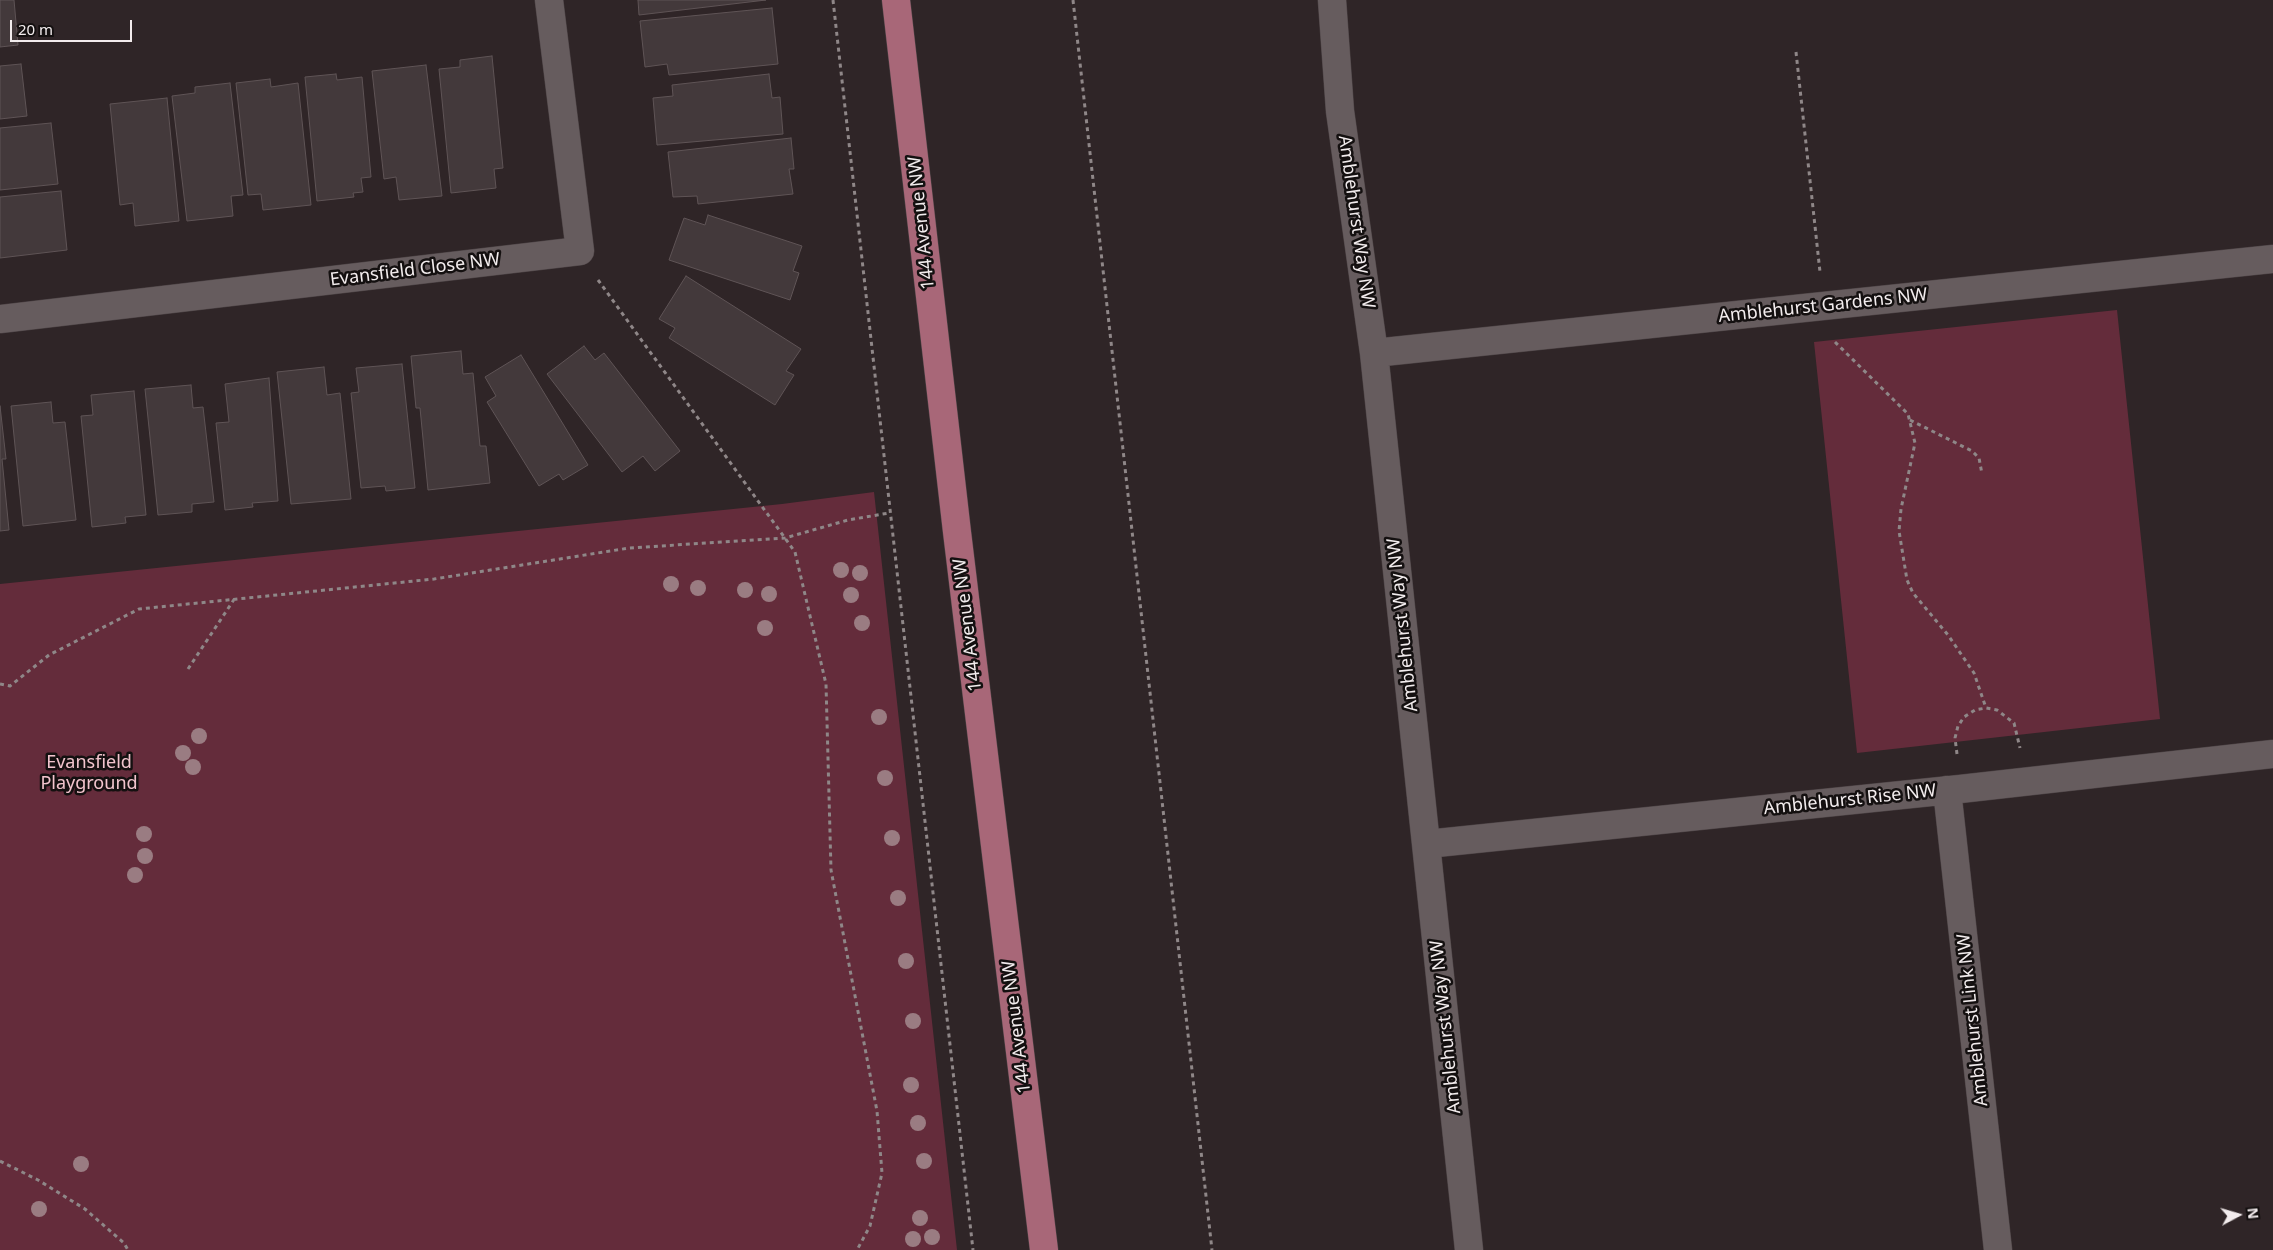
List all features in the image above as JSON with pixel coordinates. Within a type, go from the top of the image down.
[{"type":"main road","name":"144 Avenue NW","points":[[896,0],[958,542],[1044,1250]]},
{"type":"street","name":"Evansfield Close NW","points":[[0,318],[580,251],[549,0]]},
{"type":"street","name":"Amblehurst Way NW","points":[[1332,0],[1340,111],[1374,353],[1469,1250]]},
{"type":"street","name":"Amblehurst Gardens NW","points":[[1374,353],[2273,259]]},
{"type":"street","name":"Amblehurst Rise NW","points":[[1427,844],[1954,790],[2273,754]]},
{"type":"street","name":"Amblehurst Link NW","points":[[1954,790],[1998,1250]]},
{"type":"path","points":[[833,0],[973,1250]]},
{"type":"path","points":[[1073,0],[1212,1250]]},
{"type":"path","points":[[1796,52],[1819,266]]},
{"type":"path","points":[[605,293],[795,552],[826,684],[831,870],[877,1111],[882,1173],[870,1226],[857,1250]]},
{"type":"path","points":[[1834,340],[1897,401],[1910,420],[1915,443],[1901,509],[1899,531],[1907,580],[1913,593],[1948,635],[1970,667],[1979,685],[1986,708]]},
{"type":"path","points":[[1910,420],[1972,451],[1979,458],[1982,474]]},
{"type":"path","points":[[0,684],[10,686],[49,655],[139,609],[235,597],[434,579],[629,548],[786,538],[848,520],[890,513]]},
{"type":"path","points":[[188,669],[235,597]]},
{"type":"path","points":[[1954,790],[1955,738],[1958,726],[1970,713],[1986,708],[1997,710],[2014,723],[2018,735],[2024,782]]},
{"type":"path","points":[[0,1161],[38,1180],[85,1209],[124,1243],[128,1250]]},
{"type":"green space","points":[[2117,310],[2160,719],[1857,753],[1814,342]]},
{"type":"green space","name":"Evansfield Playground","points":[[874,492],[957,1250],[0,1250],[0,584],[782,504]]},
{"type":"building","points":[[0,0],[14,0],[18,45],[0,47]]},
{"type":"building","points":[[638,0],[766,0],[639,15]]},
{"type":"building","points":[[772,8],[778,64],[669,75],[667,64],[645,67],[640,21]]},
{"type":"building","points":[[492,56],[503,168],[494,169],[496,188],[451,193],[439,69],[460,67],[460,60]]},
{"type":"building","points":[[21,64],[27,116],[0,119],[0,66]]},
{"type":"building","points":[[426,65],[442,196],[399,200],[396,177],[384,179],[372,71]]},
{"type":"building","points":[[336,74],[337,80],[362,77],[371,177],[361,178],[363,192],[353,193],[354,197],[317,201],[305,77]]},
{"type":"building","points":[[769,74],[772,98],[780,97],[783,134],[657,145],[653,98],[673,96],[672,85]]},
{"type":"building","points":[[270,79],[271,87],[298,83],[311,205],[263,210],[261,194],[248,195],[236,83]]},
{"type":"building","points":[[230,83],[243,195],[231,196],[233,216],[187,221],[172,96],[195,93],[195,87]]},
{"type":"building","points":[[167,98],[179,221],[135,226],[133,203],[120,205],[110,104]]},
{"type":"building","points":[[51,123],[58,184],[0,190],[0,128]]},
{"type":"building","points":[[791,138],[794,169],[789,169],[793,194],[698,204],[697,196],[673,197],[668,152]]},
{"type":"building","points":[[61,191],[67,250],[0,258],[0,197]]},
{"type":"building","points":[[708,215],[802,246],[793,271],[799,273],[790,300],[669,260],[684,218],[705,225]]},
{"type":"building","points":[[686,276],[801,349],[786,371],[794,375],[775,405],[669,338],[675,328],[659,319]]},
{"type":"building","points":[[584,346],[595,360],[604,353],[680,451],[655,471],[643,456],[622,472],[547,374]]},
{"type":"building","points":[[461,351],[463,374],[473,373],[480,446],[486,446],[490,483],[428,490],[420,408],[416,408],[411,356]]},
{"type":"building","points":[[521,355],[588,465],[563,480],[559,474],[539,486],[487,402],[496,396],[485,377]]},
{"type":"building","points":[[402,364],[415,488],[386,491],[385,486],[361,488],[351,393],[359,392],[356,368]]},
{"type":"building","points":[[324,367],[327,395],[340,393],[351,499],[291,504],[277,372]]},
{"type":"building","points":[[269,378],[278,501],[252,503],[253,507],[225,510],[216,423],[229,422],[225,384]]},
{"type":"building","points":[[191,385],[193,408],[203,407],[214,502],[192,504],[192,512],[158,515],[145,389]]},
{"type":"building","points":[[134,391],[146,515],[125,517],[126,523],[92,527],[81,416],[93,415],[91,395]]},
{"type":"building","points":[[51,402],[53,423],[65,422],[76,520],[23,526],[11,406]]},
{"type":"building","points":[[0,406],[6,459],[2,459],[9,530],[0,531]]}]
